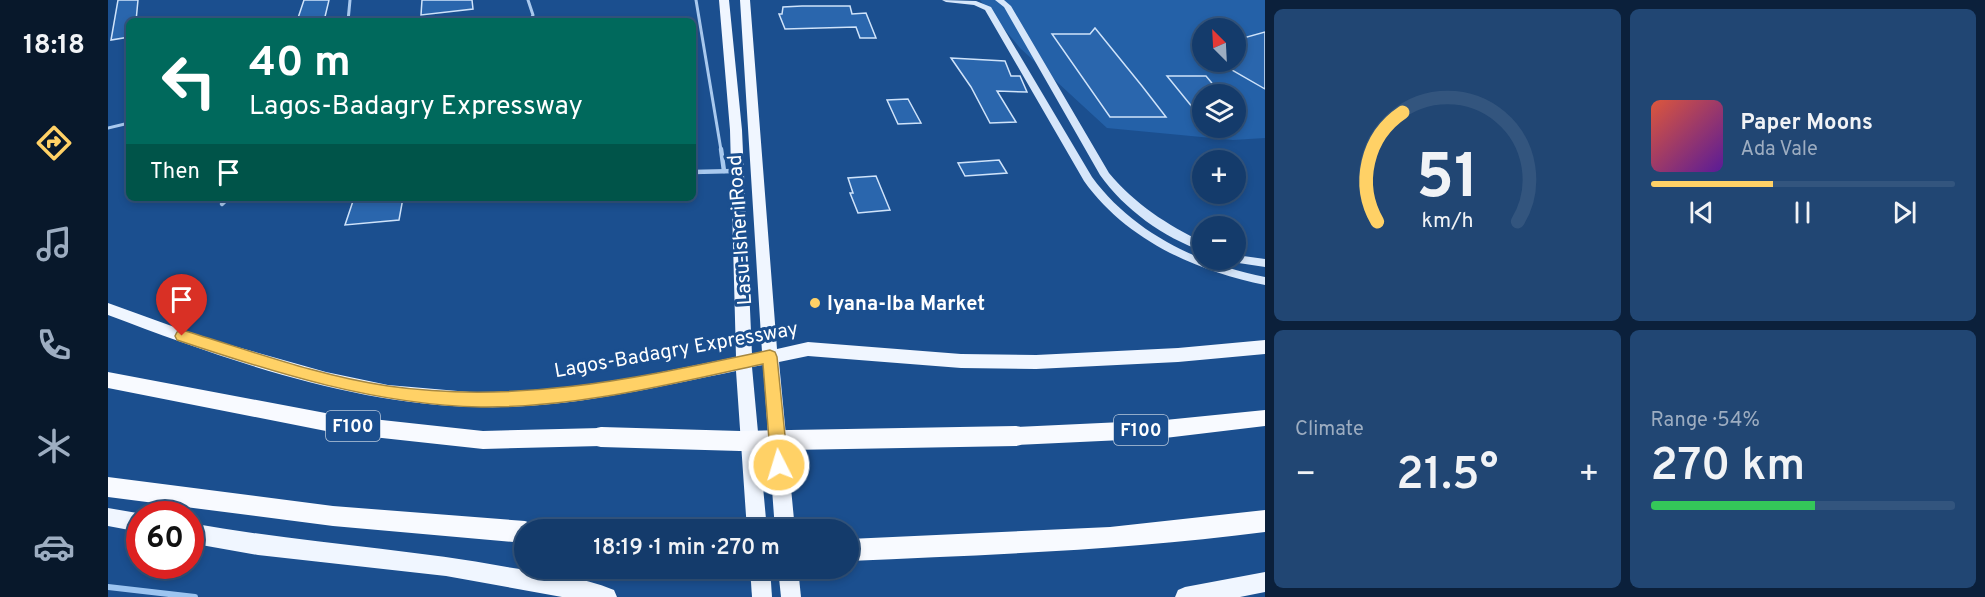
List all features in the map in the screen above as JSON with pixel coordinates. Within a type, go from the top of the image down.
[{"type":"highway","name":"F100","points":[[108,380],[336,424],[483,440],[602,437],[740,441],[1016,436],[1165,429],[1265,418]]},
{"type":"highway","points":[[108,487],[333,516],[514,531]]},
{"type":"highway","points":[[859,550],[1057,541],[1265,521]]},
{"type":"main road","name":"Lasu-Isheri Road","points":[[724,0],[736,130],[731,171],[756,519]]},
{"type":"main road","name":"Lasu-Isheri Road","points":[[745,0],[770,357],[784,519]]},
{"type":"main road","points":[[946,0],[976,3],[988,9],[1088,179],[1107,203],[1145,233],[1172,249],[1219,269],[1265,280]]},
{"type":"main road","points":[[999,0],[1007,6],[1105,175],[1121,197],[1162,225],[1192,241]]},
{"type":"main road","points":[[1246,260],[1265,263]]},
{"type":"main road","name":"Lagos-Badagry Expressway","points":[[108,309],[200,343],[326,379],[399,393],[481,400],[567,395],[664,380],[683,374],[822,348],[962,361],[1036,362],[1178,355],[1265,347]]},
{"type":"main road","points":[[108,517],[126,520]]},
{"type":"main road","points":[[204,535],[258,545],[446,566],[586,591],[607,597]]},
{"type":"main road","points":[[761,579],[762,597]]},
{"type":"main road","points":[[789,579],[791,597]]},
{"type":"main road","points":[[1185,597],[1265,582]]},
{"type":"lane","points":[[348,18],[350,0]]},
{"type":"lane","points":[[528,0],[533,15],[532,18]]},
{"type":"lane","points":[[696,0],[731,171],[696,172]]},
{"type":"lane","points":[[108,128],[126,124]]},
{"type":"lane","points":[[222,204],[225,201]]},
{"type":"shaded area","points":[[980,0],[1265,0],[1265,138],[1233,140],[1212,138],[1246,138],[1246,84],[1192,84],[1192,136],[1107,128],[1020,48]]},
{"type":"building","points":[[118,0],[138,0],[136,18],[126,18],[126,38],[111,40]]},
{"type":"building","points":[[304,0],[329,0],[325,18],[298,18]]},
{"type":"building","points":[[422,0],[472,0],[473,9],[421,15]]},
{"type":"building","points":[[850,6],[852,14],[866,13],[876,38],[860,38],[856,27],[785,29],[779,14],[782,14],[783,7]]},
{"type":"building","points":[[1095,28],[1166,117],[1110,117],[1052,34],[1090,34]]},
{"type":"building","points":[[1265,32],[1265,89],[1235,72],[1246,72],[1246,37]]},
{"type":"building","points":[[951,58],[1005,61],[1011,76],[1020,76],[1027,92],[997,91],[1016,122],[990,123],[971,87]]},
{"type":"building","points":[[1167,76],[1206,76],[1213,84],[1192,84],[1192,107]]},
{"type":"building","points":[[908,99],[921,123],[898,124],[887,100]]},
{"type":"building","points":[[999,160],[1007,173],[965,176],[958,163]]},
{"type":"building","points":[[876,176],[890,210],[858,213],[850,193],[853,193],[848,178]]},
{"type":"building","points":[[353,201],[402,201],[399,220],[345,225]]},
{"type":"waterway","points":[[108,587],[195,597]]},
{"type":"place","name":"Iyana-Iba Market","points":[[815,303]]},
{"type":"route","points":[[182,336],[326,379],[388,392],[481,400],[567,395],[623,387],[770,357],[779,465]]}]
